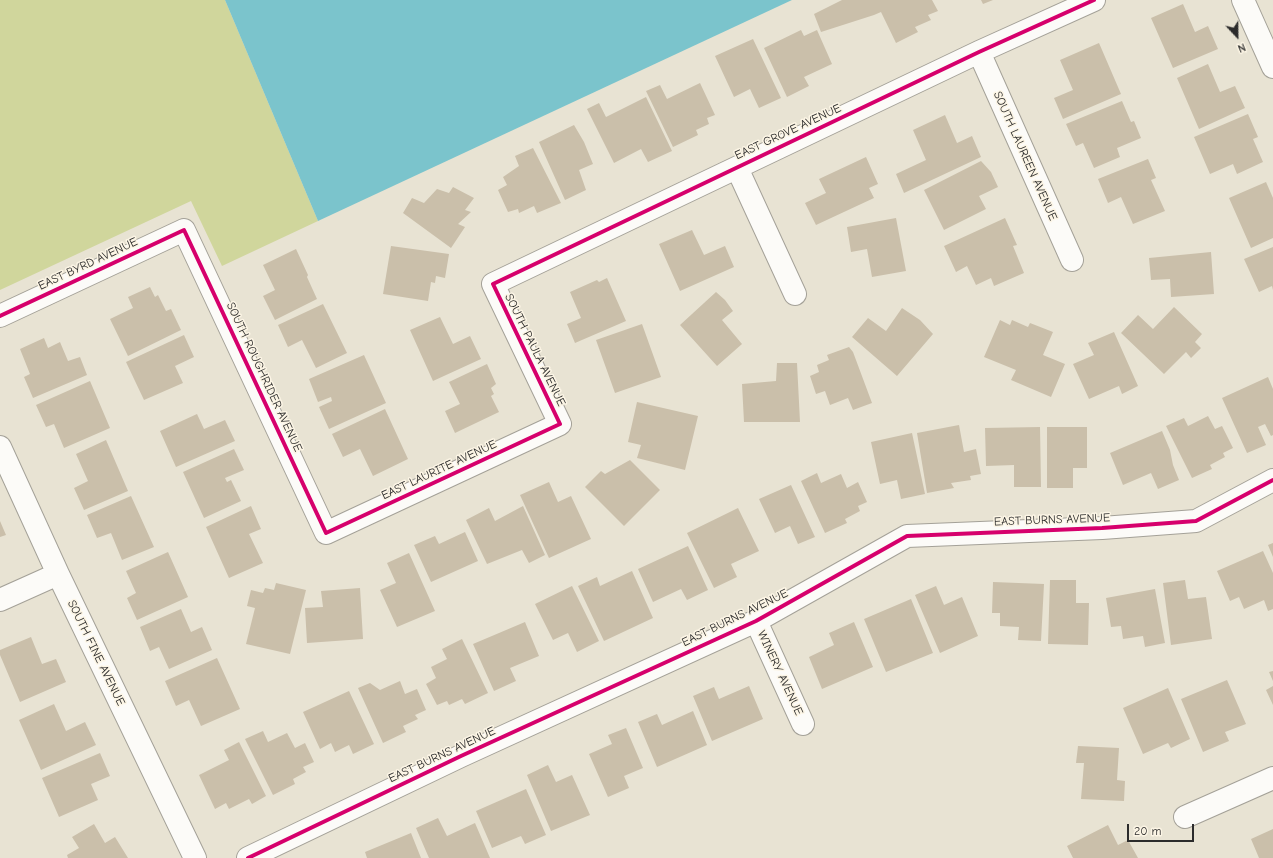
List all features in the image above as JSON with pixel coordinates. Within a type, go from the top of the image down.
[{"type":"street","name":"EAST GROVE AVENUE","points":[[492,284],[979,52],[1094,0]]},
{"type":"street","points":[[1243,0],[1273,67]]},
{"type":"street","name":"SOUTH LAUREEN AVENUE","points":[[979,52],[1072,260]]},
{"type":"street","points":[[737,168],[795,294]]},
{"type":"street","name":"EAST BYRD AVENUE","points":[[0,316],[184,230]]},
{"type":"street","name":"SOUTH ROUGHRIDER AVENUE","points":[[184,230],[326,533]]},
{"type":"street","name":"SOUTH PAULA AVENUE","points":[[492,284],[560,424]]},
{"type":"street","name":"EAST LAURITE AVENUE","points":[[326,533],[560,424]]},
{"type":"street","name":"SOUTH FINE AVENUE","points":[[0,447],[58,574],[195,858]]},
{"type":"street","name":"EAST BURNS AVENUE","points":[[248,858],[461,756],[756,621],[906,536],[1102,528],[1196,520],[1273,480]]},
{"type":"street","points":[[0,600],[58,574]]},
{"type":"street","name":"WINERY AVENUE","points":[[756,621],[803,724]]},
{"type":"street","points":[[1185,817],[1273,778]]},
{"type":"green space","points":[[0,0],[225,0],[318,221],[222,266],[191,201],[0,290]]},
{"type":"water","points":[[225,0],[792,0],[318,221]]},
{"type":"building","points":[[842,0],[932,0],[938,11],[928,15],[931,20],[915,27],[918,32],[896,43],[881,12],[821,32],[814,14]]},
{"type":"building","points":[[981,0],[993,0],[983,4]]},
{"type":"building","points":[[1183,4],[1195,32],[1208,26],[1218,49],[1173,68],[1151,18]]},
{"type":"building","points":[[801,30],[804,36],[817,30],[832,64],[804,77],[809,86],[787,97],[764,48]]},
{"type":"building","points":[[753,39],[781,98],[759,108],[750,89],[734,97],[715,56]]},
{"type":"building","points":[[1099,43],[1121,94],[1063,119],[1054,98],[1073,90],[1060,60]]},
{"type":"building","points":[[1208,64],[1220,92],[1235,86],[1245,108],[1199,129],[1177,78]]},
{"type":"building","points":[[700,83],[715,115],[707,118],[709,124],[696,130],[698,135],[673,147],[646,91],[660,85],[667,99]]},
{"type":"building","points":[[646,97],[672,151],[648,162],[641,149],[614,163],[587,109],[599,103],[606,117]]},
{"type":"building","points":[[1122,101],[1131,122],[1134,121],[1141,138],[1117,148],[1120,157],[1094,168],[1083,143],[1076,146],[1066,124]]},
{"type":"building","points":[[1248,114],[1258,137],[1253,139],[1263,162],[1237,174],[1233,164],[1210,174],[1194,137]]},
{"type":"building","points":[[945,115],[957,143],[972,136],[981,157],[904,193],[896,174],[926,160],[913,130]]},
{"type":"building","points":[[574,125],[584,142],[593,164],[579,170],[586,190],[565,200],[539,142]]},
{"type":"building","points":[[533,148],[561,203],[537,213],[534,206],[519,213],[518,209],[508,212],[498,190],[507,185],[503,177],[519,166],[515,156]]},
{"type":"building","points":[[866,157],[878,184],[869,188],[874,198],[816,225],[805,203],[826,193],[819,179]]},
{"type":"building","points":[[1148,159],[1156,178],[1151,180],[1165,211],[1133,224],[1121,197],[1108,203],[1098,179]]},
{"type":"building","points":[[981,161],[991,172],[998,187],[979,196],[986,209],[944,230],[924,190]]},
{"type":"building","points":[[1266,182],[1273,198],[1273,238],[1251,248],[1229,198]]},
{"type":"building","points":[[453,187],[474,198],[465,210],[471,212],[458,224],[465,227],[451,248],[403,213],[412,198],[424,203],[437,189],[449,193]]},
{"type":"building","points":[[896,218],[906,271],[872,277],[867,249],[851,252],[847,227]]},
{"type":"building","points":[[1005,218],[1017,245],[1013,246],[1024,273],[994,286],[991,278],[976,285],[967,266],[956,272],[944,246]]},
{"type":"building","points":[[692,230],[704,255],[725,246],[734,267],[680,291],[659,244]]},
{"type":"building","points":[[391,246],[449,254],[445,278],[436,276],[435,283],[431,282],[428,301],[383,294]]},
{"type":"building","points":[[1273,247],[1273,290],[1272,286],[1259,292],[1244,259]]},
{"type":"building","points":[[296,249],[317,299],[275,320],[263,296],[275,290],[263,265]]},
{"type":"building","points":[[1211,252],[1214,294],[1171,297],[1170,279],[1151,280],[1149,258]]},
{"type":"building","points":[[607,278],[626,321],[575,343],[567,324],[581,318],[570,292],[597,280],[599,282]]},
{"type":"building","points":[[150,287],[155,297],[158,295],[166,311],[171,309],[181,330],[128,356],[110,319],[133,308],[128,297]]},
{"type":"building","points":[[716,292],[725,300],[733,311],[722,320],[742,344],[717,366],[680,325]]},
{"type":"building","points":[[323,304],[347,353],[316,368],[302,340],[288,347],[278,325]]},
{"type":"building","points":[[1174,307],[1202,334],[1195,342],[1201,348],[1191,358],[1186,352],[1164,374],[1121,333],[1138,315],[1153,329]]},
{"type":"building","points":[[902,308],[920,320],[933,334],[897,376],[852,337],[868,318],[886,331]]},
{"type":"building","points":[[440,317],[453,344],[470,336],[481,359],[433,381],[410,330]]},
{"type":"building","points":[[1000,320],[1010,325],[1012,320],[1028,327],[1030,323],[1053,332],[1043,355],[1065,364],[1051,397],[1011,380],[1016,370],[984,357]]},
{"type":"building","points":[[642,324],[661,377],[615,393],[596,340]]},
{"type":"building","points":[[1114,332],[1138,386],[1122,394],[1119,386],[1089,399],[1073,364],[1094,355],[1088,343]]},
{"type":"building","points":[[184,335],[194,357],[175,366],[183,383],[144,400],[126,362]]},
{"type":"building","points":[[44,338],[48,348],[60,342],[68,361],[80,357],[87,375],[33,398],[24,377],[30,374],[20,349]]},
{"type":"building","points":[[849,347],[853,352],[872,403],[853,410],[848,398],[830,405],[825,391],[816,394],[810,376],[819,372],[817,365],[829,360],[827,355]]},
{"type":"building","points":[[364,355],[386,403],[329,429],[319,407],[332,401],[331,397],[318,402],[309,379]]},
{"type":"building","points":[[777,363],[797,363],[800,422],[744,422],[742,384],[776,381]]},
{"type":"building","points":[[487,364],[496,384],[491,388],[494,394],[491,396],[499,412],[455,433],[445,411],[460,404],[449,382]]},
{"type":"building","points":[[1268,377],[1273,389],[1273,435],[1271,436],[1265,424],[1258,427],[1266,445],[1247,453],[1222,398]]},
{"type":"building","points":[[90,381],[110,428],[64,448],[54,424],[46,427],[36,405]]},
{"type":"building","points":[[637,402],[698,416],[685,470],[637,458],[641,445],[628,442]]},
{"type":"building","points":[[385,409],[408,459],[373,476],[360,449],[343,457],[332,434]]},
{"type":"building","points":[[197,414],[204,429],[225,420],[235,441],[176,467],[160,431]]},
{"type":"building","points":[[1208,416],[1215,429],[1222,426],[1233,448],[1223,453],[1225,457],[1210,465],[1212,469],[1192,478],[1166,426],[1184,418],[1188,426]]},
{"type":"building","points":[[959,425],[964,452],[976,449],[981,474],[970,476],[971,480],[951,483],[954,488],[927,493],[917,433]]},
{"type":"building","points":[[1040,427],[1041,487],[1014,487],[1014,465],[986,466],[985,428]]},
{"type":"building","points":[[1047,427],[1087,427],[1087,468],[1073,468],[1073,488],[1047,488]]},
{"type":"building","points":[[1162,431],[1170,450],[1173,465],[1179,480],[1158,489],[1151,473],[1123,485],[1110,453]]},
{"type":"building","points":[[912,433],[925,494],[901,499],[897,480],[880,484],[871,442]]},
{"type":"building","points":[[106,440],[128,491],[84,510],[74,488],[88,481],[76,454]]},
{"type":"building","points":[[234,449],[244,470],[225,478],[227,482],[231,480],[241,501],[204,518],[183,472]]},
{"type":"building","points":[[630,460],[660,490],[624,526],[585,487],[601,471],[605,474]]},
{"type":"building","points":[[817,473],[821,483],[841,474],[847,488],[858,482],[867,502],[858,506],[860,511],[845,519],[847,523],[825,533],[801,481]]},
{"type":"building","points":[[549,482],[558,502],[571,496],[591,539],[549,558],[520,495]]},
{"type":"building","points":[[791,485],[815,537],[798,544],[790,526],[775,533],[759,499]]},
{"type":"building","points":[[131,496],[154,547],[122,560],[111,533],[97,538],[87,515]]},
{"type":"building","points":[[251,506],[261,529],[249,534],[263,563],[229,578],[206,527]]},
{"type":"building","points":[[523,506],[545,555],[529,563],[522,550],[487,564],[466,520],[489,508],[495,521]]},
{"type":"building","points":[[738,508],[759,551],[731,564],[737,577],[714,588],[687,533]]},
{"type":"building","points":[[0,521],[6,535],[0,537]]},
{"type":"building","points":[[465,532],[478,561],[431,582],[414,545],[435,536],[439,544]]},
{"type":"building","points":[[1273,543],[1273,557],[1268,545]]},
{"type":"building","points":[[688,546],[708,590],[687,600],[681,589],[653,602],[638,569]]},
{"type":"building","points":[[1263,551],[1273,573],[1273,609],[1268,611],[1264,600],[1244,609],[1239,597],[1230,601],[1217,571]]},
{"type":"building","points":[[168,552],[188,597],[137,620],[127,598],[136,593],[126,571]]},
{"type":"building","points":[[409,553],[435,611],[397,627],[380,590],[396,583],[387,563]]},
{"type":"building","points":[[632,571],[653,618],[604,641],[578,586],[597,577],[600,586]]},
{"type":"building","points":[[1050,580],[1076,580],[1076,603],[1089,603],[1088,645],[1048,644]]},
{"type":"building","points":[[1185,580],[1188,599],[1206,597],[1212,639],[1171,645],[1163,583]]},
{"type":"building","points":[[993,582],[1044,584],[1041,641],[1018,640],[1019,627],[1000,626],[1000,613],[992,613]]},
{"type":"building","points":[[276,583],[306,590],[290,654],[246,644],[255,608],[247,606],[251,590],[263,593],[265,588],[274,590]]},
{"type":"building","points":[[572,586],[599,641],[577,652],[568,633],[553,640],[535,604]]},
{"type":"building","points":[[936,586],[944,605],[962,597],[978,636],[940,653],[915,595]]},
{"type":"building","points":[[360,588],[363,639],[307,643],[305,608],[323,607],[321,591]]},
{"type":"building","points":[[1155,589],[1165,643],[1145,647],[1143,636],[1123,639],[1121,626],[1111,627],[1106,598]]},
{"type":"building","points":[[911,599],[933,653],[886,672],[864,619]]},
{"type":"building","points":[[181,609],[191,632],[202,627],[212,650],[169,669],[159,647],[150,651],[140,627]]},
{"type":"building","points":[[525,622],[539,656],[510,668],[516,681],[494,691],[473,644]]},
{"type":"building","points":[[854,622],[873,667],[822,689],[809,657],[834,645],[829,633]]},
{"type":"building","points":[[31,637],[42,664],[56,659],[66,682],[20,702],[0,655],[0,650]]},
{"type":"building","points":[[462,639],[488,693],[465,704],[462,699],[449,705],[447,701],[437,705],[426,684],[436,678],[431,667],[447,659],[442,649]]},
{"type":"building","points":[[217,658],[240,709],[201,726],[189,700],[176,706],[165,681]]},
{"type":"building","points":[[1273,671],[1273,681],[1269,672]]},
{"type":"building","points":[[1227,680],[1246,724],[1225,732],[1229,741],[1203,752],[1181,699]]},
{"type":"building","points":[[400,681],[405,694],[417,689],[426,710],[415,715],[418,719],[403,726],[406,732],[383,743],[358,688],[370,683],[380,690]]},
{"type":"building","points":[[749,686],[763,719],[712,741],[693,696],[714,687],[719,699]]},
{"type":"building","points":[[1273,686],[1273,705],[1266,690]]},
{"type":"building","points":[[1168,688],[1190,739],[1171,748],[1168,743],[1143,754],[1123,708]]},
{"type":"building","points":[[349,691],[374,744],[353,754],[349,745],[335,752],[331,743],[320,749],[303,712]]},
{"type":"building","points":[[54,704],[66,731],[85,722],[96,745],[41,770],[19,720]]},
{"type":"building","points":[[693,711],[707,745],[657,767],[638,722],[657,714],[662,725]]},
{"type":"building","points":[[626,728],[643,768],[624,776],[629,788],[608,797],[589,754],[612,744],[608,735]]},
{"type":"building","points":[[263,731],[268,742],[287,733],[295,748],[305,743],[314,762],[303,767],[306,772],[293,779],[295,784],[273,795],[245,739]]},
{"type":"building","points":[[239,742],[266,796],[252,804],[249,799],[229,809],[226,803],[215,809],[199,775],[229,760],[224,750]]},
{"type":"building","points":[[1078,746],[1119,748],[1117,780],[1125,781],[1124,801],[1081,799],[1084,763],[1076,763]]},
{"type":"building","points":[[100,753],[110,776],[91,784],[98,800],[59,817],[42,778]]},
{"type":"building","points":[[548,765],[556,782],[572,775],[590,815],[551,831],[527,775]]},
{"type":"building","points":[[526,789],[546,835],[525,844],[521,836],[492,848],[476,811]]},
{"type":"building","points":[[438,818],[447,836],[475,823],[490,858],[429,858],[416,828]]},
{"type":"building","points":[[94,824],[105,843],[115,837],[128,858],[68,858],[67,855],[79,848],[72,837]]},
{"type":"building","points":[[1108,825],[1118,845],[1128,840],[1138,858],[1073,858],[1067,846]]},
{"type":"building","points":[[1273,829],[1273,858],[1259,858],[1251,839]]},
{"type":"building","points":[[411,833],[421,858],[367,858],[365,852]]},
{"type":"cycle path","points":[[0,316],[184,230],[326,533],[560,424],[493,284],[979,52],[1094,0]]},
{"type":"cycle path","points":[[248,858],[461,756],[756,621],[907,536],[1102,528],[1196,521],[1273,480]]}]
